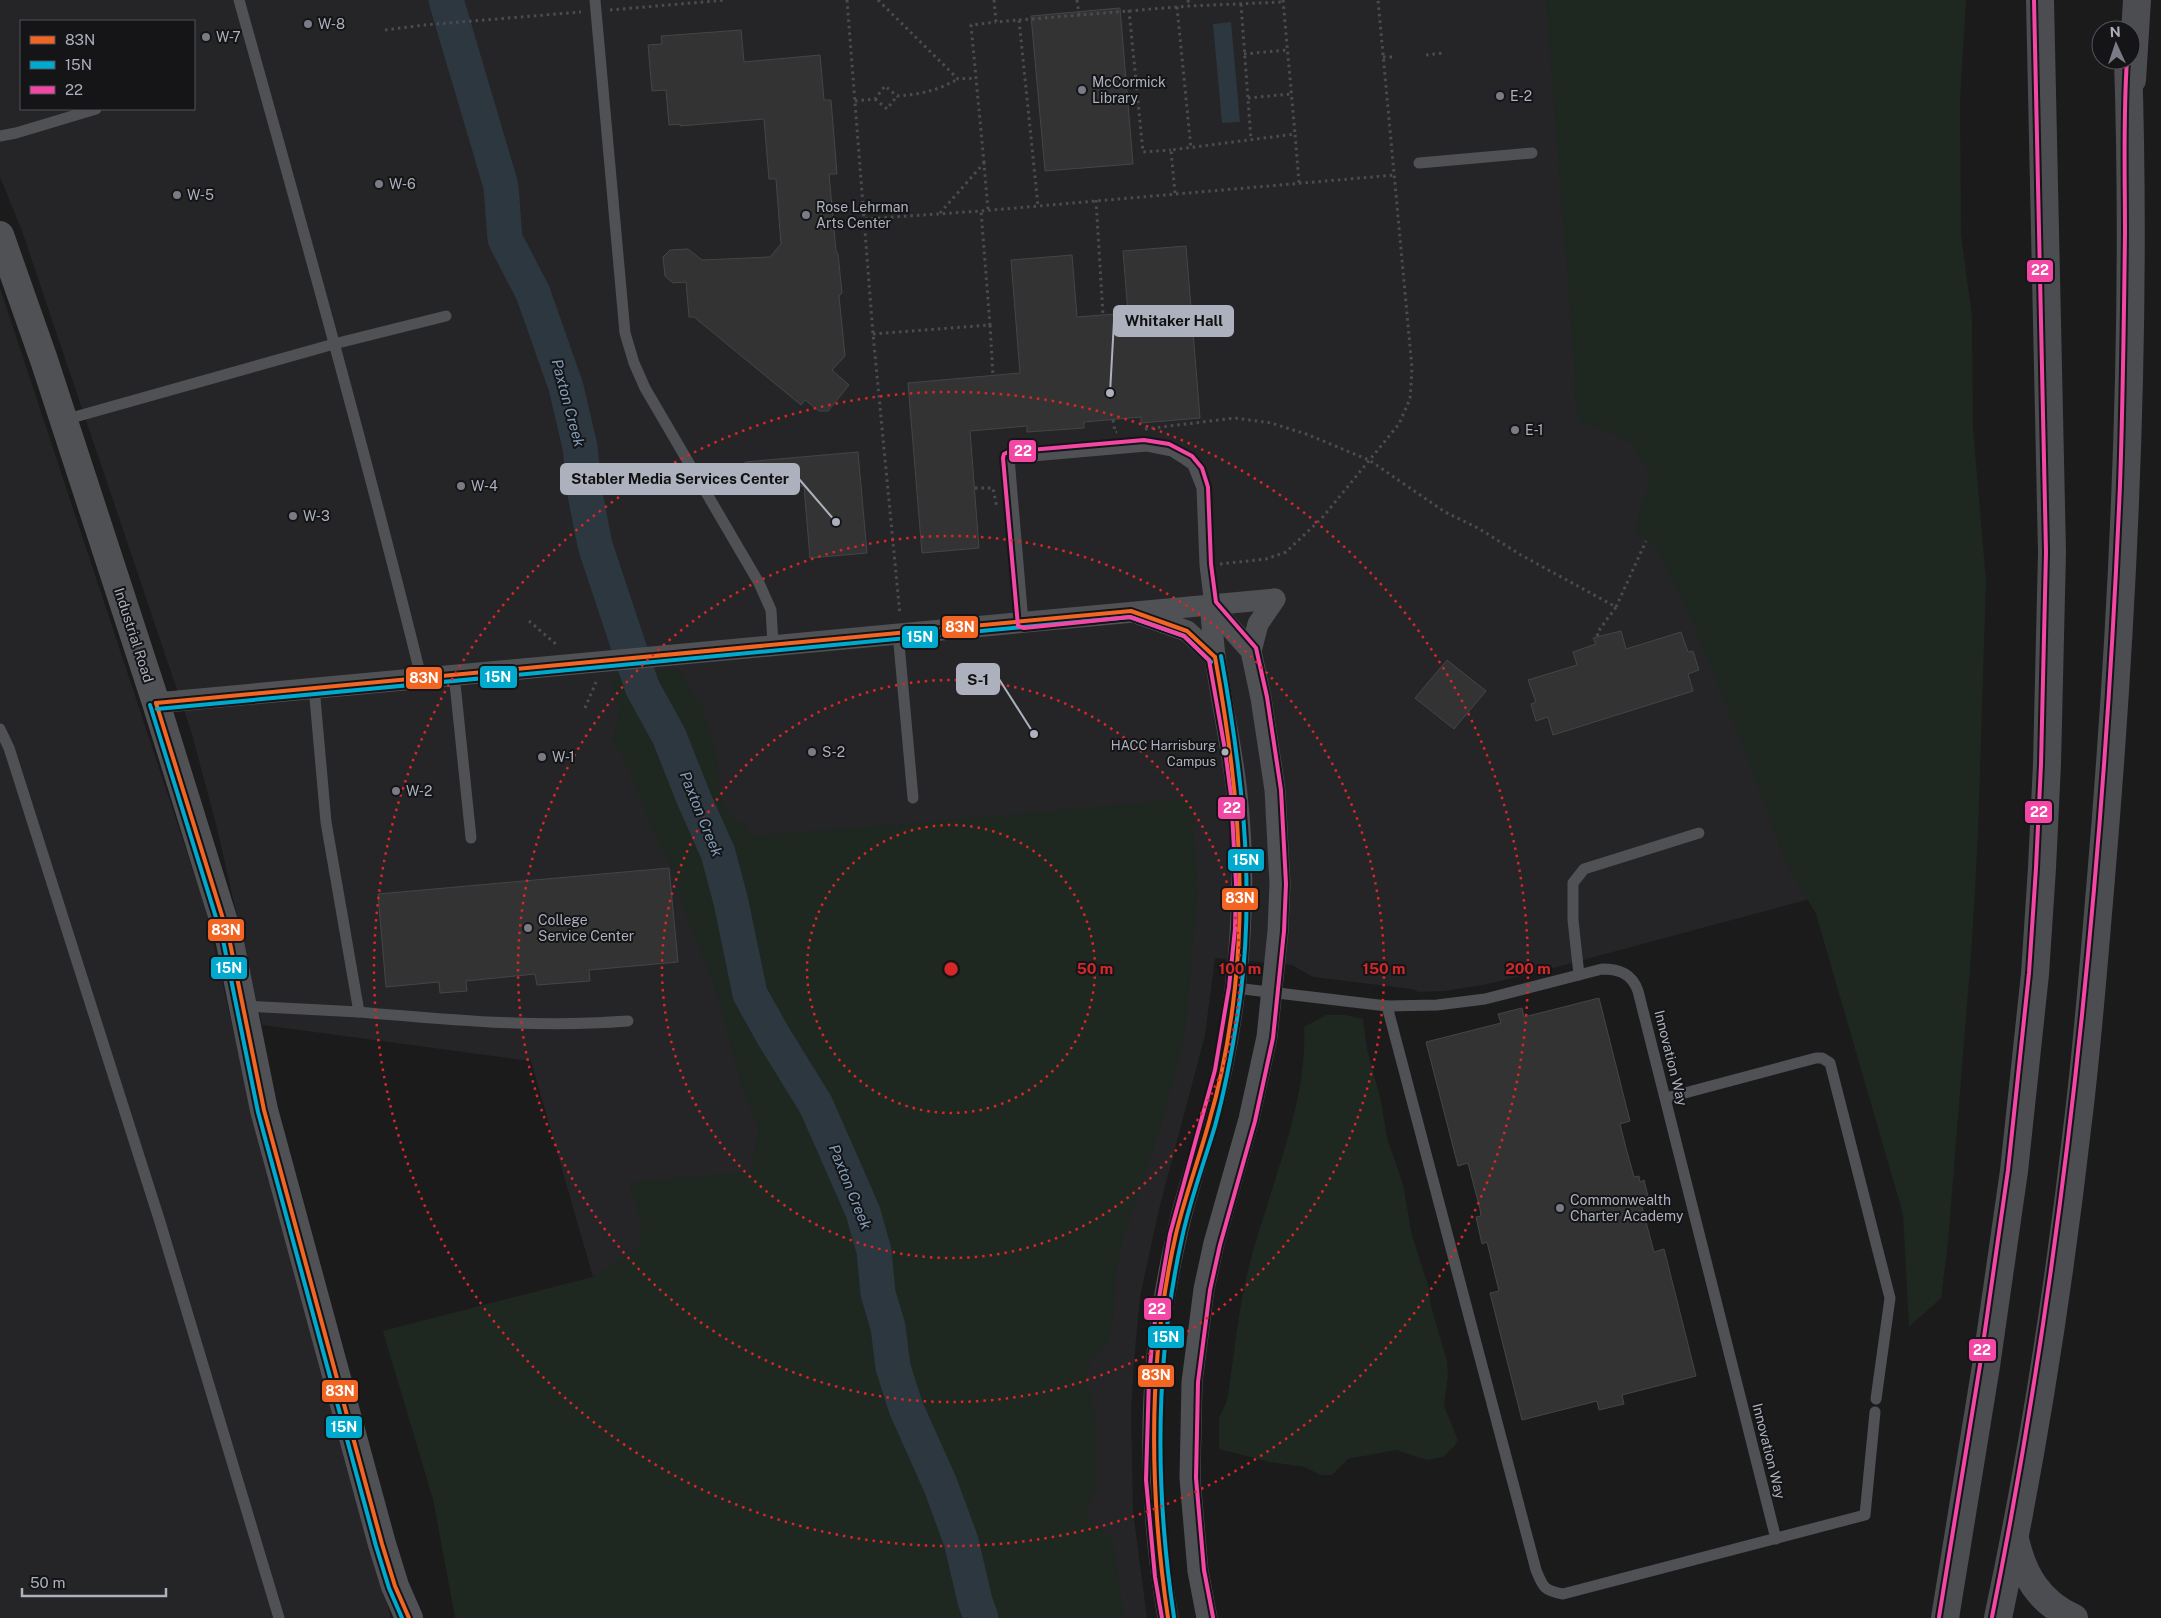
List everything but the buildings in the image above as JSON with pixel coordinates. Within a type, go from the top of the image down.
[{"type":"highway","points":[[1945,1618],[1987,1356],[2014,1171],[2035,974],[2042,868],[2050,678],[2052,552],[2040,0]]},
{"type":"highway","points":[[2126,0],[2127,20]]},
{"type":"highway","points":[[2130,124],[2137,0]]},
{"type":"highway","points":[[1998,1618],[2015,1538],[2051,1324],[2077,1136],[2110,762],[2126,479],[2130,259],[2128,70]]},
{"type":"highway","points":[[2015,1538],[2019,1558],[2033,1586],[2043,1598],[2057,1609],[2074,1618]]},
{"type":"street","name":"Industrial Road","points":[[0,235],[64,420],[156,703],[229,938],[264,1110],[366,1486],[395,1586],[409,1618]]},
{"type":"street","points":[[156,703],[454,674],[603,669],[669,654],[773,644],[899,624],[1023,622],[1275,598],[1258,624],[1251,650],[1268,743],[1278,836],[1279,921],[1273,993],[1258,1079],[1214,1243],[1197,1338],[1192,1382],[1190,1478],[1198,1571],[1206,1618]]},
{"type":"street","points":[[1210,605],[1251,650]]},
{"type":"street","points":[[1168,1618],[1160,1567],[1152,1479],[1154,1379],[1159,1334],[1176,1234],[1221,1071],[1235,988],[1241,929],[1240,839],[1231,749],[1215,657],[1210,605]]},
{"type":"street","points":[[1131,611],[1187,631],[1215,657]]},
{"type":"lane","points":[[239,0],[410,626],[421,677]]},
{"type":"lane","points":[[595,6],[625,333],[634,363],[645,388],[759,583],[770,610],[773,644]]},
{"type":"lane","points":[[0,136],[93,110]]},
{"type":"lane","points":[[1420,163],[1532,153]]},
{"type":"lane","points":[[64,420],[334,344],[446,316]]},
{"type":"lane","points":[[1023,622],[1009,458],[1137,446],[1172,451],[1193,466],[1202,488],[1211,565],[1210,605]]},
{"type":"lane","points":[[899,624],[913,798]]},
{"type":"lane","points":[[454,674],[471,838]]},
{"type":"lane","points":[[314,687],[326,822],[359,1012]]},
{"type":"lane","points":[[0,729],[9,748],[160,1222],[279,1618]]},
{"type":"lane","points":[[1578,975],[1573,920],[1573,883],[1584,869],[1699,834]]},
{"type":"lane","name":"Innovation Way","points":[[1235,988],[1387,1006],[1437,1006],[1485,999],[1595,970],[1610,969],[1627,974],[1633,980],[1638,991],[1666,1098],[1776,1539]]},
{"type":"lane","points":[[243,1006],[359,1012],[474,1022],[592,1024],[628,1021]]},
{"type":"lane","points":[[1387,1006],[1513,1485],[1542,1585],[1549,1592],[1563,1594],[1865,1515],[1875,1412]]},
{"type":"lane","points":[[1666,1098],[1822,1058],[1830,1063],[1890,1298],[1876,1399]]},
{"type":"path","points":[[385,30],[424,24],[500,19],[595,6],[726,0]]},
{"type":"path","points":[[847,0],[873,334],[899,624]]},
{"type":"path","points":[[878,0],[958,79]]},
{"type":"path","points":[[994,0],[996,22]]},
{"type":"path","points":[[1077,0],[1079,15]]},
{"type":"path","points":[[1188,0],[1189,6]]},
{"type":"path","points":[[1211,565],[1266,558],[1286,552],[1322,518],[1398,424],[1410,400],[1412,384],[1396,175],[1378,0]]},
{"type":"path","points":[[988,211],[971,25],[996,22],[1177,6],[1283,1],[1299,182]]},
{"type":"path","points":[[1241,4],[1251,140]]},
{"type":"path","points":[[1177,6],[1191,149]]},
{"type":"path","points":[[1129,10],[1143,152],[1191,149],[1294,134]]},
{"type":"path","points":[[1019,20],[1038,206]]},
{"type":"path","points":[[1244,54],[1287,50]]},
{"type":"path","points":[[1426,55],[1444,53]]},
{"type":"path","points":[[1383,57],[1396,57]]},
{"type":"path","points":[[875,99],[887,109],[897,96],[933,92],[958,79],[976,78]]},
{"type":"path","points":[[854,102],[875,99],[885,86],[897,96]]},
{"type":"path","points":[[1248,98],[1291,94]]},
{"type":"path","points":[[1171,150],[1175,193]]},
{"type":"path","points":[[939,214],[984,163]]},
{"type":"path","points":[[865,219],[988,211],[1299,182],[1396,175]]},
{"type":"path","points":[[1096,200],[1103,315]]},
{"type":"path","points":[[981,211],[993,376]]},
{"type":"path","points":[[873,334],[990,326]]},
{"type":"path","points":[[1143,430],[1235,418],[1271,423],[1306,434],[1369,460],[1445,512],[1478,528],[1521,556],[1616,607]]},
{"type":"path","points":[[1113,420],[1115,432],[1124,431]]},
{"type":"path","points":[[975,488],[992,488],[998,517]]},
{"type":"path","points":[[1598,636],[1597,633],[1616,607],[1646,541]]},
{"type":"path","points":[[528,621],[559,647]]},
{"type":"path","points":[[585,708],[603,669]]},
{"type":"shaded area","points":[[0,0],[1913,0],[1944,863],[1542,971],[1483,985],[1444,991],[1419,992],[1411,989],[1313,977],[1292,965],[1215,958],[1205,1035],[1159,1209],[1140,1297],[1131,1412],[1133,1511],[1147,1618],[457,1618],[433,1499],[383,1331],[593,1277],[531,1061],[262,1025],[217,828],[192,734],[22,231],[0,177]]},
{"type":"shaded area","points":[[1546,0],[1966,0],[1960,101],[1961,234],[1972,317],[1973,429],[1986,581],[1978,835],[1972,943],[1948,1243],[1941,1298],[1909,1327],[1903,1214],[1816,914],[1787,865],[1744,749],[1692,620],[1655,546],[1635,531],[1650,476],[1632,443],[1600,428],[1579,422],[1575,397],[1574,359]]},
{"type":"shaded area","points":[[1231,22],[1240,122],[1222,123],[1213,24]]},
{"type":"shaded area","points":[[0,288],[205,907],[257,1132],[391,1618],[0,1618]]},
{"type":"shaded area","points":[[679,669],[704,713],[717,755],[719,785],[724,805],[735,822],[746,821],[748,836],[942,821],[1191,798],[1198,893],[1184,1039],[1161,1126],[1122,1241],[1115,1279],[1114,1311],[1108,1343],[1090,1361],[1085,1383],[1091,1396],[1096,1421],[1096,1491],[1086,1507],[1088,1518],[1113,1540],[1124,1618],[455,1618],[433,1499],[383,1331],[593,1277],[640,1247],[641,1220],[629,1182],[750,1172],[759,1131],[742,1086],[713,980],[687,918],[671,864],[656,838],[627,764],[612,740],[620,712],[611,676]]},
{"type":"shaded area","points":[[1326,1015],[1345,1015],[1363,1019],[1367,1049],[1381,1101],[1387,1138],[1403,1184],[1412,1236],[1429,1288],[1431,1306],[1447,1361],[1448,1375],[1444,1406],[1458,1440],[1454,1447],[1443,1457],[1427,1460],[1396,1450],[1348,1459],[1332,1475],[1320,1475],[1305,1467],[1270,1462],[1219,1449],[1219,1418],[1227,1401],[1239,1316],[1249,1266],[1285,1148],[1300,1087],[1304,1057],[1304,1027]]},
{"type":"waterway","name":"Paxton Creek","points":[[446,0],[501,186],[505,239],[533,293],[566,387],[580,447],[585,494],[595,545],[642,687],[669,736],[718,853],[731,902],[750,994],[816,1105],[863,1212],[874,1251],[878,1293],[888,1327],[893,1367],[906,1408],[940,1484],[961,1541],[975,1601],[981,1618]]},
{"type":"transit line","name":"22","points":[[1939,1617],[1980,1365],[2008,1170],[2029,973],[2036,868],[2041,764],[2046,552],[2034,0]]},
{"type":"transit line","name":"22","points":[[1992,1617],[2018,1477],[2061,1195],[2092,911],[2104,769],[2120,485],[2123,390],[2127,70]]},
{"type":"transit line","name":"22","points":[[1162,1618],[1155,1577],[1146,1480],[1149,1378],[1153,1333],[1170,1234],[1215,1070],[1229,987],[1235,929],[1236,884],[1231,795],[1225,750],[1209,660],[1184,636],[1130,617],[1024,628],[1018,626],[1003,458],[1004,454],[1008,452],[1144,440],[1169,444],[1192,456],[1202,468],[1208,487],[1211,564],[1216,602],[1256,648],[1267,697],[1281,790],[1286,884],[1284,931],[1273,1038],[1255,1121],[1220,1245],[1210,1290],[1198,1382],[1196,1478],[1204,1570],[1213,1617]]},
{"type":"transit line","name":"83N","points":[[156,703],[1131,611],[1187,631],[1215,657]]},
{"type":"transit line","name":"15N","points":[[157,709],[1130,617],[1184,636],[1211,662]]},
{"type":"transit line","name":"15N","points":[[1174,1617],[1163,1522],[1161,1474],[1160,1427],[1166,1333],[1185,1224],[1215,1126],[1227,1076],[1239,1008],[1245,949],[1247,907],[1244,823],[1235,739],[1221,656]]},
{"type":"transit line","name":"83N","points":[[1168,1618],[1157,1522],[1155,1474],[1154,1426],[1160,1330],[1176,1234],[1222,1072],[1233,1004],[1238,945],[1240,904],[1237,822],[1228,739],[1215,657]]},
{"type":"transit line","name":"83N","points":[[156,703],[229,938],[264,1110],[382,1544],[395,1586],[409,1618]]},
{"type":"transit line","name":"15N","points":[[150,705],[223,940],[258,1112],[376,1546],[389,1588],[402,1618]]},
{"type":"place","name":"W-8","points":[[308,24]]},
{"type":"place","name":"W-7","points":[[206,37]]},
{"type":"place","name":"McCormick Library","points":[[1082,90]]},
{"type":"place","name":"E-2","points":[[1500,96]]},
{"type":"place","name":"W-6","points":[[379,184]]},
{"type":"place","name":"W-5","points":[[177,195]]},
{"type":"place","name":"Rose Lehrman Arts Center","points":[[806,215]]},
{"type":"place","name":"Whitaker Hall","points":[[1110,393]]},
{"type":"place","name":"E-1","points":[[1515,430]]},
{"type":"place","name":"W-4","points":[[461,486]]},
{"type":"place","name":"W-3","points":[[293,516]]},
{"type":"place","name":"Stabler Media Services Center","points":[[836,522]]},
{"type":"place","name":"S-1","points":[[1034,734]]},
{"type":"place","name":"S-2","points":[[812,752]]},
{"type":"place","name":"HACC Harrisburg Campus","points":[[1225,752]]},
{"type":"place","name":"W-1","points":[[542,757]]},
{"type":"place","name":"W-2","points":[[396,791]]},
{"type":"place","name":"College Service Center","points":[[528,928]]},
{"type":"place","name":"Commonwealth Charter Academy","points":[[1560,1208]]}]
